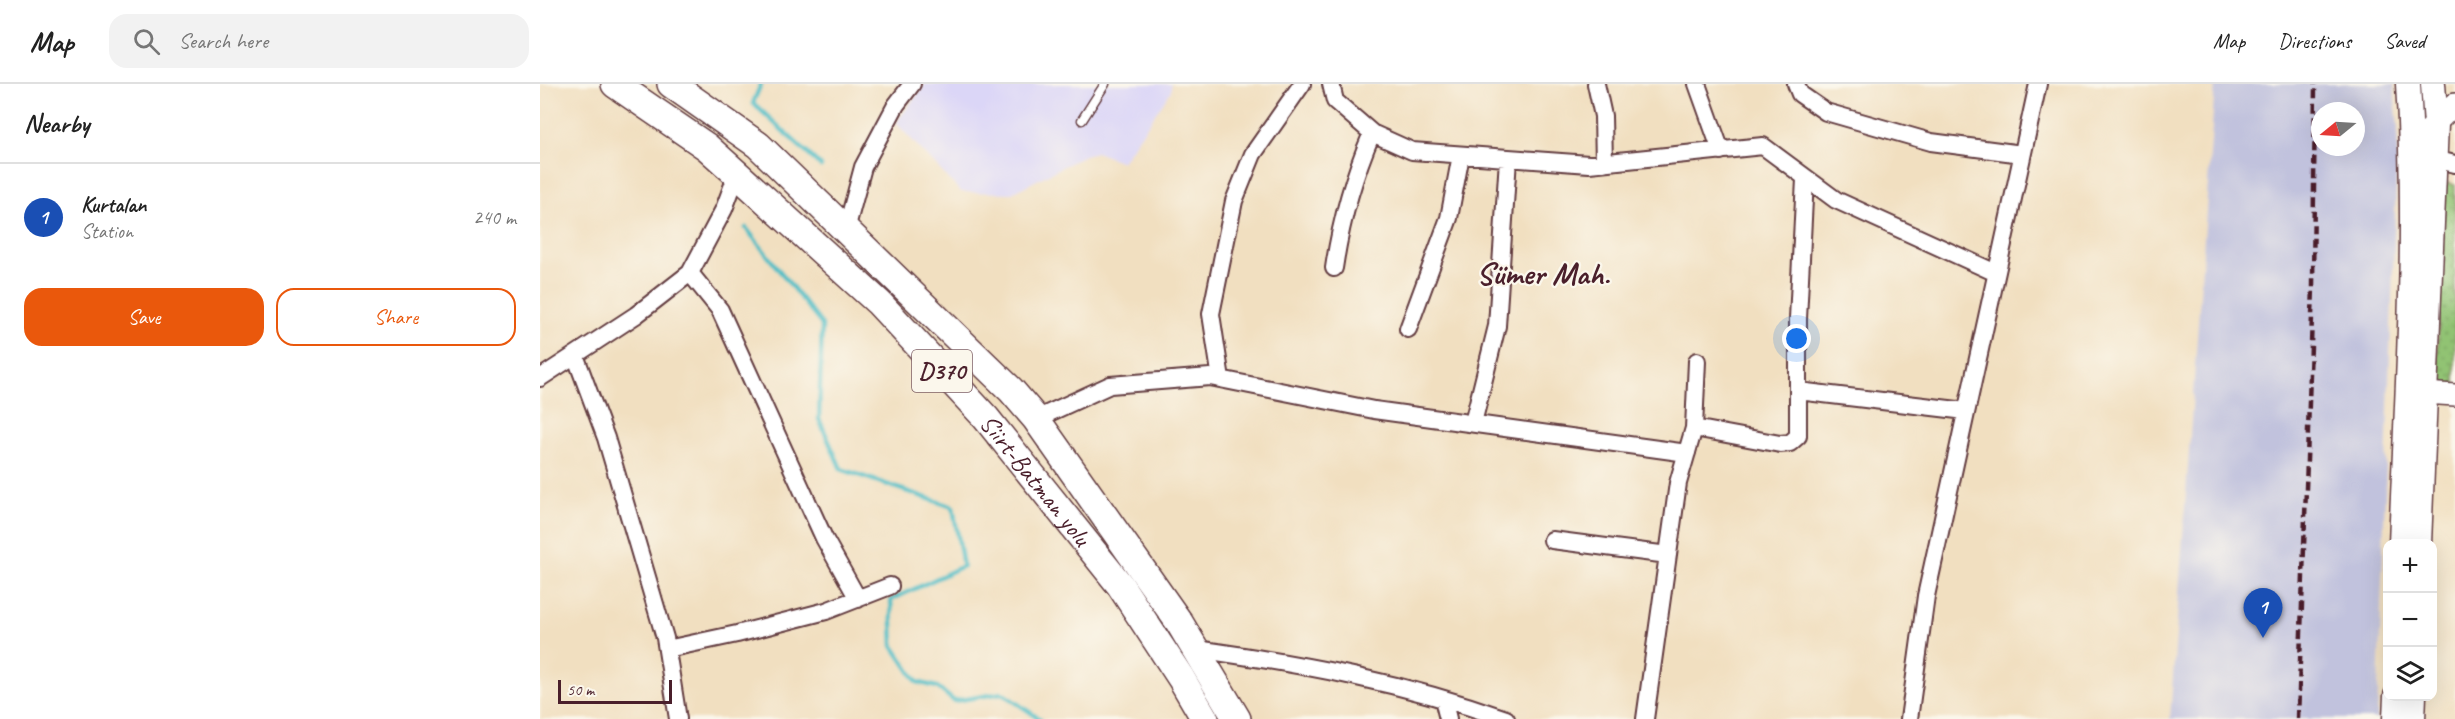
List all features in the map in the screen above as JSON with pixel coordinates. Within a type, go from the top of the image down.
[{"type":"highway","name":"Siirt-Batman yolu","points":[[615,84],[707,147],[737,174],[879,303],[986,418],[1120,585],[1205,719]]},
{"type":"highway","name":"Siirt-Batman yolu","points":[[671,84],[758,145],[1011,390],[1036,418],[1196,648],[1237,719]]},
{"type":"main road","points":[[2408,84],[2412,147],[2419,539]]},
{"type":"main road","points":[[2402,539],[2416,393],[2444,161],[2436,124],[2433,84]]},
{"type":"main road","points":[[2395,719],[2396,701]]},
{"type":"main road","points":[[2413,719],[2414,701]]},
{"type":"street","points":[[846,230],[863,167],[896,105],[912,84]]},
{"type":"street","points":[[1221,379],[1211,314],[1234,201],[1253,154],[1302,84]]},
{"type":"street","points":[[1331,84],[1335,101],[1372,133],[1412,151],[1589,164],[1762,146],[1783,159],[1805,179],[1836,200],[1996,273]]},
{"type":"street","points":[[1596,84],[1603,116],[1604,163]]},
{"type":"street","points":[[1697,84],[1721,151]]},
{"type":"street","points":[[1796,84],[1800,94],[1826,112],[1931,142],[2022,154]]},
{"type":"street","points":[[1909,719],[1926,597],[2038,84]]},
{"type":"street","points":[[2412,147],[2455,104]]},
{"type":"street","points":[[1334,268],[1341,221],[1372,133]]},
{"type":"street","points":[[1408,329],[1449,218],[1461,155]]},
{"type":"street","points":[[1473,423],[1497,326],[1508,159]]},
{"type":"street","points":[[540,378],[636,315],[690,273],[724,209],[737,174]]},
{"type":"street","points":[[1694,428],[1780,444],[1790,443],[1798,436],[1798,319],[1805,179]]},
{"type":"street","points":[[690,273],[720,310],[824,538],[858,599]]},
{"type":"street","points":[[575,355],[606,438],[666,638],[678,719]]},
{"type":"street","points":[[1645,719],[1678,483],[1694,428],[1697,361]]},
{"type":"street","points":[[1036,418],[1110,385],[1210,377],[1374,410],[1687,453]]},
{"type":"street","points":[[1798,390],[1966,411]]},
{"type":"street","points":[[2416,393],[2455,395]]},
{"type":"street","points":[[1552,540],[1668,555]]},
{"type":"street","points":[[667,648],[737,634],[826,611],[890,586]]},
{"type":"street","points":[[1196,648],[1300,664],[1404,687],[1506,719]]},
{"type":"street","points":[[1443,699],[1448,719]]},
{"type":"lane","points":[[1082,120],[1105,84]]},
{"type":"shaded area","points":[[925,84],[1171,84],[1171,91],[1122,162],[1096,152],[1085,155],[1012,193],[961,192],[896,123]]},
{"type":"shaded area","points":[[2215,84],[2394,84],[2398,129],[2377,719],[2170,719]]},
{"type":"green space","points":[[2442,181],[2455,185],[2455,386],[2437,386]]},
{"type":"waterway","points":[[761,84],[753,103],[821,166]]},
{"type":"waterway","points":[[746,228],[822,325],[819,419],[841,469],[953,507],[963,566],[891,600],[893,646],[917,682],[937,687],[954,701],[1002,693],[1040,719]]},
{"type":"railway","points":[[2298,719],[2313,287],[2315,84]]},
{"type":"place","name":"Kurtalan","points":[[2263,638]]},
{"type":"district","name":"Sümer Mah.","points":[[1543,273]]}]
